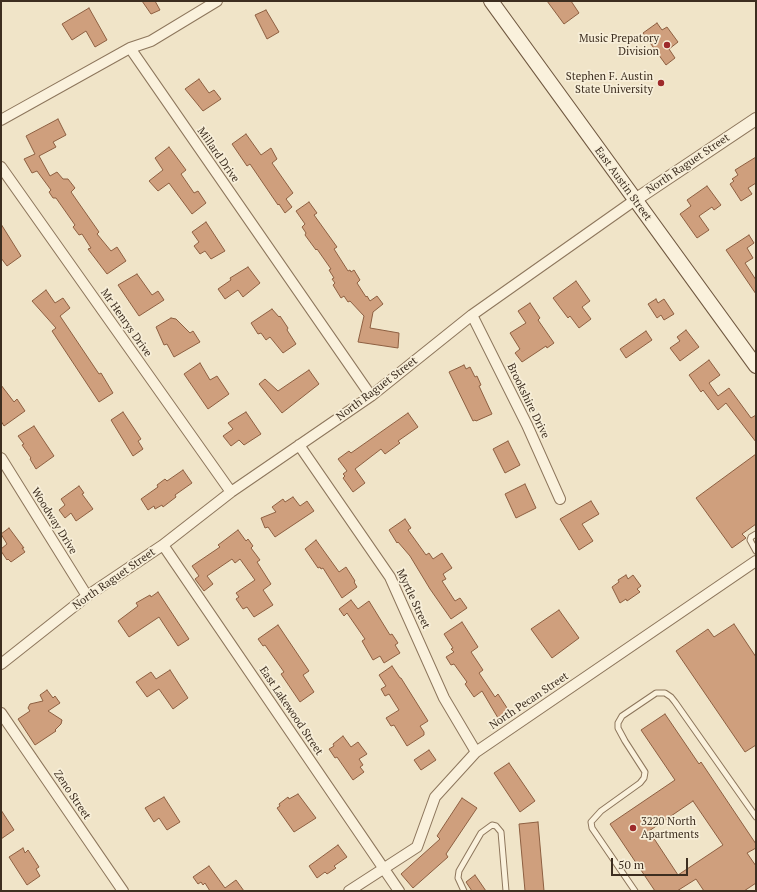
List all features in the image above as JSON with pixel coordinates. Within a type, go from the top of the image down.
[{"type":"main road","name":"East Austin Street","points":[[491,1],[756,366]]},
{"type":"street","points":[[1,120],[130,48],[151,41],[217,1]]},
{"type":"street","name":"Millard Drive","points":[[130,48],[371,396]]},
{"type":"street","name":"North Raguet Street","points":[[1,664],[87,596],[163,545],[231,492],[371,396],[472,315],[635,200],[756,119]]},
{"type":"street","name":"Mr Henrys Drive","points":[[1,167],[231,492]]},
{"type":"street","name":"Brookshire Drive","points":[[472,315],[527,425],[560,499]]},
{"type":"street","name":"Myrtle Street","points":[[300,445],[390,577],[444,698],[476,752]]},
{"type":"street","name":"Woodway Drive","points":[[1,458],[87,596]]},
{"type":"street","name":"East Lakewood Street","points":[[163,545],[399,891]]},
{"type":"street","name":"North Pecan Street","points":[[349,891],[417,848],[435,797],[476,752],[756,561]]},
{"type":"street","name":"Zeno Street","points":[[1,713],[123,891]]},
{"type":"lane","points":[[756,534],[751,537],[750,540],[756,551]]},
{"type":"lane","points":[[636,891],[592,828],[591,822],[601,811],[640,783],[644,778],[645,772],[625,741],[618,728],[618,723],[622,716],[656,693],[665,693],[671,697],[756,817]]},
{"type":"lane","points":[[464,891],[458,878],[459,871],[481,833],[492,825],[496,826],[501,832],[506,891]]},
{"type":"building","points":[[142,1],[155,1],[160,10],[151,14]]},
{"type":"building","points":[[547,1],[571,1],[579,13],[564,24]]},
{"type":"building","points":[[89,8],[107,40],[95,47],[86,31],[72,40],[62,24]]},
{"type":"building","points":[[266,10],[279,32],[267,39],[255,15]]},
{"type":"building","name":"Music Prepatory Division","points":[[657,23],[662,30],[667,27],[678,42],[669,49],[675,58],[666,65],[643,33]]},
{"type":"building","points":[[199,79],[209,93],[214,90],[221,99],[203,111],[185,89]]},
{"type":"building","points":[[58,119],[66,135],[53,142],[56,147],[39,156],[50,176],[57,172],[63,179],[68,179],[75,188],[71,192],[99,232],[97,234],[111,251],[117,247],[126,261],[107,274],[88,249],[91,248],[82,234],[79,235],[73,227],[75,225],[56,198],[53,198],[49,192],[51,190],[37,171],[32,173],[24,159],[35,154],[26,136]]},
{"type":"building","points":[[246,134],[261,155],[271,148],[277,159],[272,163],[293,193],[286,199],[292,207],[285,213],[250,164],[247,166],[232,144]]},
{"type":"building","points":[[169,147],[186,170],[181,174],[194,193],[198,191],[206,203],[192,214],[169,183],[158,191],[149,181],[163,170],[155,158]]},
{"type":"building","points":[[756,157],[756,183],[748,188],[752,194],[741,201],[730,184],[734,181],[732,179],[738,175],[735,170]]},
{"type":"building","points":[[707,186],[721,205],[714,210],[712,207],[699,216],[709,230],[697,238],[680,214],[691,206],[687,200]]},
{"type":"building","points":[[309,202],[317,213],[314,215],[337,247],[334,249],[348,271],[350,270],[351,272],[354,270],[360,280],[357,283],[366,297],[367,296],[370,301],[377,296],[383,304],[373,312],[370,328],[399,333],[398,348],[358,342],[364,316],[350,301],[348,302],[344,296],[341,298],[333,285],[335,283],[329,270],[331,269],[305,235],[306,233],[302,227],[305,224],[296,211]]},
{"type":"building","points":[[206,222],[225,251],[211,259],[205,251],[200,254],[194,246],[199,242],[192,232]]},
{"type":"building","points":[[1,224],[21,256],[7,266],[1,258]]},
{"type":"building","points":[[749,235],[754,243],[747,248],[753,258],[745,263],[756,280],[756,294],[726,250]]},
{"type":"building","points":[[248,267],[260,283],[243,297],[238,290],[225,299],[218,289],[231,280],[230,278]]},
{"type":"building","points":[[137,274],[152,295],[158,291],[164,300],[139,316],[118,285]]},
{"type":"building","points":[[576,281],[590,301],[582,307],[591,319],[579,328],[570,316],[568,318],[553,298]]},
{"type":"building","points":[[46,290],[55,303],[63,298],[70,308],[60,316],[99,374],[101,373],[113,393],[99,402],[52,331],[56,328],[32,301]]},
{"type":"building","points":[[656,299],[658,303],[664,299],[674,314],[664,320],[661,315],[657,318],[648,304]]},
{"type":"building","points":[[530,303],[540,318],[538,320],[554,343],[547,348],[546,346],[522,362],[515,353],[520,349],[510,333],[526,323],[518,311]]},
{"type":"building","points":[[272,309],[279,317],[280,316],[296,344],[283,353],[270,337],[266,340],[261,333],[258,334],[251,323]]},
{"type":"building","points":[[171,318],[176,319],[190,333],[193,331],[200,342],[174,357],[167,344],[164,345],[156,327]]},
{"type":"building","points":[[686,330],[699,347],[680,361],[670,348],[680,341],[677,337]]},
{"type":"building","points":[[646,331],[652,340],[626,358],[620,349]]},
{"type":"building","points":[[709,360],[720,375],[709,383],[718,396],[729,388],[751,418],[756,415],[756,442],[726,403],[718,410],[703,390],[701,392],[689,375]]},
{"type":"building","points":[[200,363],[210,380],[217,376],[229,394],[208,409],[184,374]]},
{"type":"building","points":[[464,365],[466,369],[470,367],[475,377],[477,376],[481,385],[479,386],[492,414],[476,421],[473,421],[449,372]]},
{"type":"building","points":[[309,370],[319,384],[282,413],[259,384],[265,379],[278,391]]},
{"type":"building","points":[[1,385],[14,402],[17,399],[25,411],[4,426],[1,421]]},
{"type":"building","points":[[123,412],[141,439],[138,441],[143,449],[133,456],[111,420]]},
{"type":"building","points":[[246,412],[261,434],[244,445],[239,440],[231,446],[223,436],[233,429],[228,423]]},
{"type":"building","points":[[408,413],[418,427],[398,441],[400,443],[385,454],[381,449],[355,469],[365,483],[353,492],[343,478],[345,476],[343,474],[347,471],[338,459],[349,451],[351,453]]},
{"type":"building","points":[[34,426],[54,456],[36,469],[30,459],[31,458],[22,445],[24,444],[18,436]]},
{"type":"building","points":[[508,441],[520,465],[505,473],[493,449]]},
{"type":"building","points":[[756,454],[756,524],[742,534],[746,538],[732,548],[696,498]]},
{"type":"building","points":[[183,470],[192,483],[175,495],[176,497],[163,507],[162,505],[155,509],[154,506],[148,510],[141,499],[158,487],[157,485],[165,479],[167,481]]},
{"type":"building","points":[[525,484],[536,508],[516,518],[505,494]]},
{"type":"building","points":[[79,486],[84,493],[82,494],[93,509],[76,521],[71,513],[65,518],[59,510],[65,505],[61,499]]},
{"type":"building","points":[[293,497],[300,506],[307,501],[314,511],[275,537],[268,527],[265,528],[261,518],[276,512],[272,507],[283,499],[285,502]]},
{"type":"building","points":[[591,501],[599,514],[582,524],[593,541],[579,550],[560,519]]},
{"type":"building","points":[[405,519],[411,528],[408,530],[426,555],[429,553],[433,559],[442,553],[452,568],[443,574],[446,579],[442,581],[455,601],[460,598],[467,608],[451,619],[430,589],[410,556],[398,542],[397,543],[389,530]]},
{"type":"building","points":[[9,528],[24,548],[22,548],[25,552],[11,562],[8,559],[7,560],[1,551],[1,549],[7,544],[1,534]]},
{"type":"building","points":[[238,530],[246,541],[248,539],[253,546],[251,548],[260,560],[257,562],[271,584],[263,590],[273,605],[254,617],[247,607],[243,609],[236,599],[239,597],[236,593],[255,580],[240,559],[235,563],[232,559],[207,576],[213,584],[204,591],[195,579],[199,576],[192,566],[220,547],[218,545]]},
{"type":"building","points":[[316,540],[339,572],[346,567],[355,581],[354,582],[357,587],[342,598],[323,568],[318,568],[305,549]]},
{"type":"building","points":[[626,575],[628,579],[633,575],[641,586],[637,589],[640,592],[627,601],[626,599],[620,603],[612,587],[619,582],[618,580]]},
{"type":"building","points":[[158,592],[189,639],[178,646],[159,617],[129,637],[118,621],[138,606],[136,603],[150,595],[151,597]]},
{"type":"building","points":[[351,600],[358,609],[369,601],[390,635],[392,634],[398,643],[395,645],[400,653],[384,663],[380,656],[373,660],[362,641],[365,639],[347,613],[344,616],[339,609]]},
{"type":"building","points":[[559,610],[579,638],[552,658],[531,629]]},
{"type":"building","points":[[462,622],[478,647],[471,652],[483,670],[479,673],[495,697],[498,694],[509,711],[498,718],[482,691],[474,697],[465,684],[467,682],[454,664],[451,665],[446,657],[454,652],[444,634]]},
{"type":"building","points":[[734,624],[756,657],[756,745],[745,752],[676,651],[708,629],[714,637]]},
{"type":"building","points":[[278,625],[309,671],[303,675],[314,692],[300,702],[281,674],[284,672],[265,645],[263,646],[258,639]]},
{"type":"building","points":[[392,666],[428,721],[420,726],[424,732],[424,735],[407,746],[394,725],[391,726],[386,718],[399,710],[389,694],[385,696],[381,689],[386,686],[379,675]]},
{"type":"building","points":[[170,670],[188,698],[173,709],[159,689],[147,697],[136,682],[151,672],[156,679]]},
{"type":"building","points":[[47,690],[53,698],[55,696],[60,703],[48,711],[62,720],[61,724],[55,730],[56,731],[35,745],[18,719],[30,711],[28,708],[30,704],[43,701],[40,695]]},
{"type":"building","name":"3220 North Apartments","points":[[665,714],[699,764],[701,762],[756,844],[756,848],[747,853],[756,866],[756,883],[744,891],[704,891],[696,879],[677,891],[655,891],[610,824],[675,780],[641,730]],"holes":[[[693,801],[723,845],[678,875],[649,831]]]},
{"type":"building","points":[[343,736],[351,747],[358,742],[367,754],[359,759],[363,765],[360,767],[364,772],[353,780],[337,757],[335,758],[329,749],[334,746],[333,744]]},
{"type":"building","points":[[429,750],[436,760],[421,770],[414,760]]},
{"type":"building","points":[[509,763],[535,801],[520,812],[494,773]]},
{"type":"building","points":[[298,794],[316,818],[294,832],[277,808],[280,806],[279,804],[288,797],[289,799]]},
{"type":"building","points":[[164,797],[180,822],[167,830],[159,818],[154,822],[145,808]]},
{"type":"building","points":[[462,798],[477,808],[446,854],[448,857],[413,888],[401,874],[440,839],[437,836]]},
{"type":"building","points":[[1,810],[14,830],[1,839]]},
{"type":"building","points":[[538,822],[544,891],[525,891],[519,824]]},
{"type":"building","points":[[338,845],[347,857],[334,866],[336,868],[327,874],[325,872],[317,878],[309,866]]},
{"type":"building","points":[[23,848],[25,853],[28,850],[39,867],[36,869],[40,876],[27,885],[9,857]]},
{"type":"building","points":[[209,866],[225,888],[236,880],[244,891],[210,891],[205,883],[203,885],[201,882],[198,884],[193,877]]},
{"type":"building","points":[[475,875],[486,891],[472,891],[466,882]]},
{"type":"place","name":"Music Prepatory Division","points":[[667,45]]},
{"type":"place","name":"Stephen F. Austin State University","points":[[661,83]]},
{"type":"place","name":"3220 North Apartments","points":[[633,828]]}]
